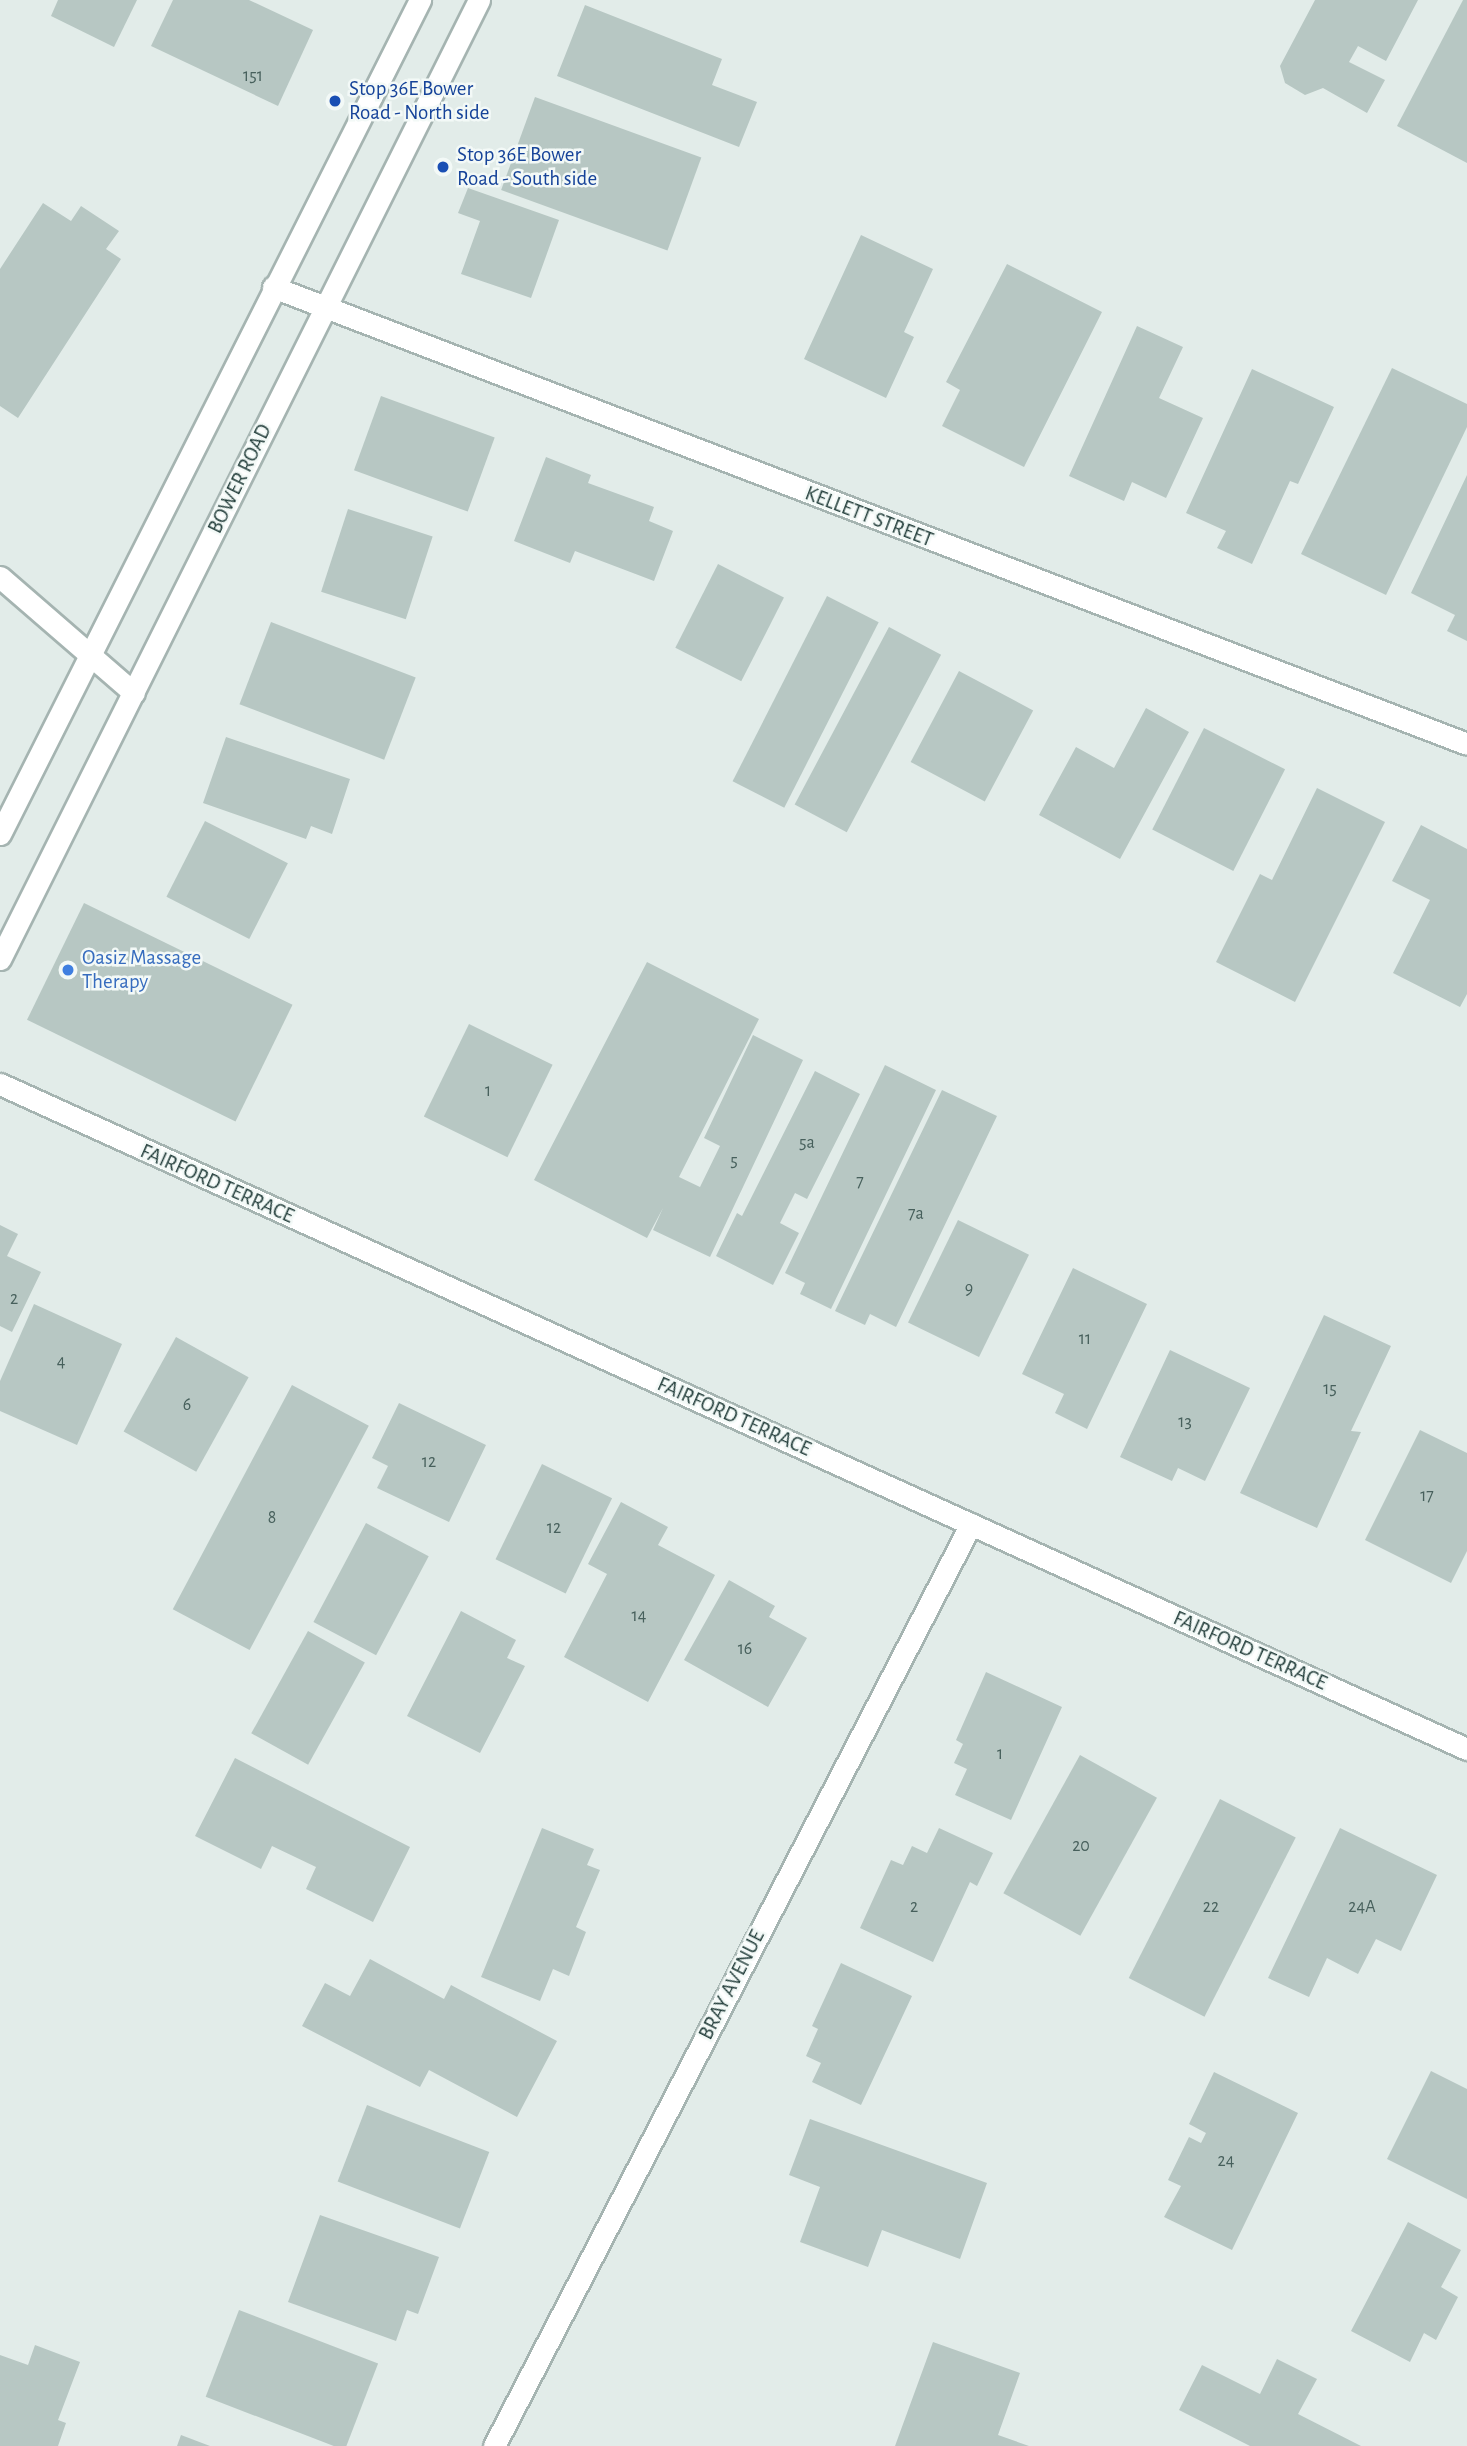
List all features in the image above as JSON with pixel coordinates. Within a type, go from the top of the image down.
[{"type":"street","points":[[0,834],[420,0]]},
{"type":"street","name":"BOWER ROAD","points":[[0,959],[479,0]]},
{"type":"street","name":"KELLETT STREET","points":[[274,288],[324,310],[1467,744]]},
{"type":"street","points":[[0,578],[134,693]]},
{"type":"street","name":"FAIRFORD TERRACE","points":[[0,1084],[1467,1749]]},
{"type":"street","name":"BRAY AVENUE","points":[[494,2446],[971,1524]]},
{"type":"building","points":[[58,0],[137,0],[114,47],[51,16]]},
{"type":"building","points":[[173,0],[249,0],[313,30],[278,106],[151,46]]},
{"type":"building","points":[[1315,0],[1418,0],[1386,61],[1358,46],[1349,62],[1385,80],[1367,113],[1323,88],[1305,95],[1285,83],[1280,66]]},
{"type":"building","points":[[1463,0],[1467,0],[1467,163],[1397,126]]},
{"type":"building","points":[[585,5],[722,59],[712,85],[757,102],[739,147],[557,76]]},
{"type":"building","points":[[535,97],[701,158],[667,251],[501,190]]},
{"type":"building","points":[[468,188],[559,220],[531,298],[461,274],[480,221],[458,213]]},
{"type":"building","points":[[43,203],[71,221],[81,206],[119,231],[106,249],[121,259],[18,418],[0,406],[0,269]]},
{"type":"building","points":[[861,235],[933,269],[904,332],[914,337],[886,398],[804,359]]},
{"type":"building","points":[[1007,264],[1102,312],[1024,467],[942,426],[960,390],[946,382]]},
{"type":"building","points":[[1137,326],[1183,347],[1159,398],[1203,418],[1166,498],[1132,482],[1124,501],[1069,476]]},
{"type":"building","points":[[1392,368],[1467,404],[1467,427],[1386,595],[1301,554]]},
{"type":"building","points":[[1252,369],[1334,407],[1298,484],[1290,481],[1252,564],[1217,548],[1226,531],[1186,513]]},
{"type":"building","points":[[381,396],[495,437],[468,512],[354,470]]},
{"type":"building","points":[[546,457],[591,475],[588,483],[654,507],[649,521],[673,531],[654,581],[575,551],[570,563],[514,541]]},
{"type":"building","points":[[1467,475],[1467,641],[1447,631],[1455,615],[1411,593]]},
{"type":"building","points":[[348,509],[433,537],[406,619],[321,592]]},
{"type":"building","points":[[718,564],[784,598],[741,681],[675,648]]},
{"type":"building","points":[[827,596],[879,622],[784,808],[733,781]]},
{"type":"building","points":[[271,622],[416,678],[384,760],[239,704]]},
{"type":"building","points":[[889,627],[941,655],[847,832],[795,804]]},
{"type":"building","points":[[959,671],[1033,710],[985,801],[911,762]]},
{"type":"building","points":[[1146,708],[1189,732],[1120,859],[1039,815],[1076,747],[1114,768]]},
{"type":"building","points":[[1204,728],[1285,769],[1233,871],[1152,830]]},
{"type":"building","points":[[226,737],[350,779],[332,834],[311,826],[306,839],[203,803]]},
{"type":"building","points":[[1317,788],[1385,822],[1295,1002],[1216,962],[1260,874],[1272,880]]},
{"type":"building","points":[[205,821],[288,863],[249,939],[166,897]]},
{"type":"building","points":[[1421,825],[1467,849],[1467,994],[1460,1007],[1393,973],[1430,900],[1392,881]]},
{"type":"building","points":[[84,903],[293,1005],[236,1122],[27,1020]]},
{"type":"building","points":[[647,962],[759,1019],[679,1177],[700,1187],[720,1146],[704,1138],[753,1035],[803,1060],[710,1257],[653,1230],[663,1208],[647,1238],[534,1180]]},
{"type":"building","points":[[469,1024],[553,1065],[507,1157],[424,1117]]},
{"type":"building","points":[[885,1065],[936,1090],[831,1309],[800,1294],[805,1283],[785,1273]]},
{"type":"building","points":[[815,1071],[860,1094],[807,1199],[795,1193],[780,1223],[799,1233],[773,1285],[716,1256],[737,1213],[742,1216]]},
{"type":"building","points":[[942,1090],[997,1116],[896,1327],[870,1314],[865,1325],[835,1311]]},
{"type":"building","points":[[958,1220],[1029,1255],[979,1357],[908,1322]]},
{"type":"building","points":[[0,1225],[18,1234],[7,1256],[41,1272],[12,1332],[0,1326]]},
{"type":"building","points":[[1073,1268],[1147,1304],[1087,1429],[1055,1413],[1064,1394],[1022,1374]]},
{"type":"building","points":[[34,1304],[122,1344],[77,1445],[0,1411],[0,1381]]},
{"type":"building","points":[[1324,1315],[1391,1346],[1351,1431],[1361,1432],[1317,1528],[1240,1493]]},
{"type":"building","points":[[176,1337],[249,1377],[196,1472],[124,1431]]},
{"type":"building","points":[[1170,1350],[1250,1388],[1205,1481],[1178,1468],[1172,1481],[1120,1457]]},
{"type":"building","points":[[292,1385],[369,1426],[250,1650],[173,1609]]},
{"type":"building","points":[[399,1403],[486,1445],[449,1522],[377,1488],[388,1466],[372,1458]]},
{"type":"building","points":[[1420,1430],[1467,1453],[1467,1551],[1451,1583],[1365,1540]]},
{"type":"building","points":[[542,1464],[612,1498],[566,1593],[496,1559]]},
{"type":"building","points":[[621,1502],[668,1527],[658,1545],[715,1575],[648,1702],[564,1657],[607,1574],[588,1564]]},
{"type":"building","points":[[366,1523],[429,1556],[376,1655],[313,1622]]},
{"type":"building","points":[[729,1580],[775,1606],[769,1617],[807,1638],[768,1707],[684,1660]]},
{"type":"building","points":[[461,1611],[516,1640],[507,1658],[525,1666],[480,1753],[407,1716]]},
{"type":"building","points":[[308,1631],[365,1663],[308,1765],[251,1733]]},
{"type":"building","points":[[986,1672],[1062,1707],[1011,1820],[955,1795],[967,1769],[954,1763],[963,1744],[956,1740]]},
{"type":"building","points":[[1080,1755],[1157,1798],[1080,1936],[1003,1893]]},
{"type":"building","points":[[235,1758],[410,1847],[373,1922],[306,1889],[316,1867],[272,1846],[261,1869],[195,1836]]},
{"type":"building","points":[[1220,1799],[1296,1838],[1204,2017],[1129,1978]]},
{"type":"building","points":[[542,1828],[594,1849],[587,1865],[600,1870],[576,1927],[586,1932],[569,1976],[553,1969],[540,2001],[481,1977]]},
{"type":"building","points":[[939,1828],[993,1853],[977,1886],[970,1882],[933,1962],[860,1928],[891,1860],[903,1865],[912,1846],[927,1853]]},
{"type":"building","points":[[1340,1828],[1437,1875],[1401,1951],[1376,1939],[1358,1974],[1327,1958],[1309,1997],[1268,1978]]},
{"type":"building","points":[[370,1959],[444,1999],[451,1985],[557,2041],[517,2117],[429,2070],[420,2087],[302,2026],[325,1983],[350,1996]]},
{"type":"building","points":[[841,1963],[912,1996],[861,2105],[812,2082],[821,2063],[806,2056],[818,2029],[812,2026]]},
{"type":"building","points":[[1431,2071],[1467,2089],[1467,2199],[1387,2159]]},
{"type":"building","points":[[1214,2072],[1298,2113],[1232,2250],[1164,2217],[1181,2186],[1168,2180],[1189,2137],[1201,2143],[1206,2133],[1189,2124]]},
{"type":"building","points":[[367,2105],[489,2152],[460,2228],[338,2182]]},
{"type":"building","points":[[810,2119],[987,2183],[960,2259],[882,2230],[868,2267],[800,2242],[820,2187],[789,2175]]},
{"type":"building","points":[[320,2215],[439,2257],[418,2314],[407,2310],[396,2341],[288,2302]]},
{"type":"building","points":[[1408,2222],[1461,2250],[1441,2287],[1458,2297],[1436,2340],[1424,2333],[1410,2362],[1351,2331]]},
{"type":"building","points":[[239,2310],[378,2363],[346,2446],[334,2446],[206,2397]]},
{"type":"building","points":[[933,2342],[1020,2373],[998,2435],[1029,2446],[895,2446]]},
{"type":"building","points":[[35,2345],[80,2362],[58,2420],[66,2423],[58,2446],[0,2446],[0,2355],[28,2365]]},
{"type":"building","points":[[1277,2359],[1317,2379],[1298,2414],[1361,2446],[1250,2446],[1179,2410],[1202,2365],[1260,2394]]},
{"type":"building","points":[[181,2435],[210,2446],[177,2446]]},
{"type":"place","name":"Stop 36E Bower Road - North side","points":[[335,101]]},
{"type":"place","name":"Stop 36E Bower Road - South side","points":[[443,167]]},
{"type":"place","name":"Oasiz Massage Therapy","points":[[68,970]]}]
